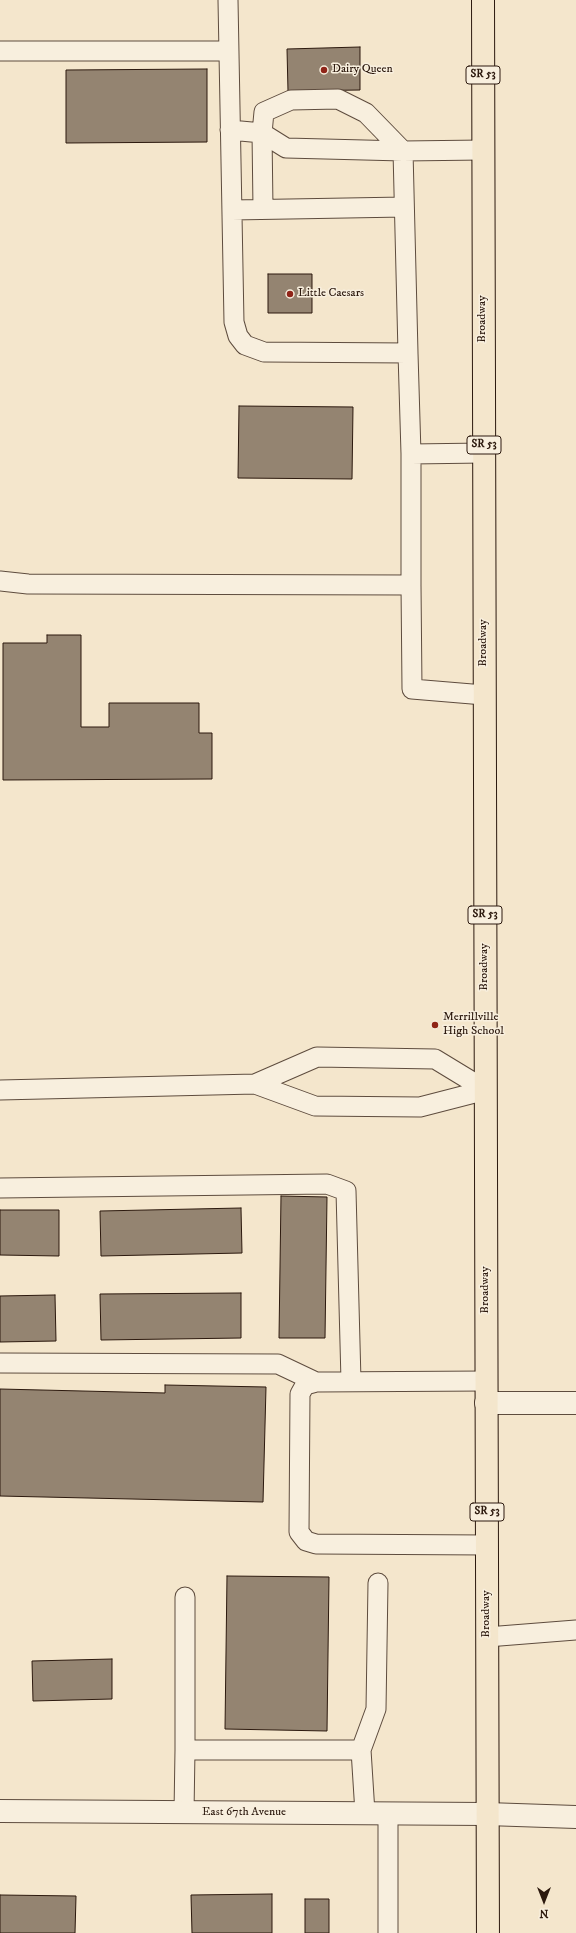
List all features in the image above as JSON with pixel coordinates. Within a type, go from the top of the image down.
[{"type":"main road","name":"Broadway","points":[[482,0],[488,1933]]},
{"type":"street","points":[[486,1403],[576,1403]]},
{"type":"street","name":"East 67th Avenue","points":[[0,1811],[488,1814],[576,1817]]},
{"type":"lane","points":[[228,0],[234,322],[238,336],[245,345],[264,352],[408,353]]},
{"type":"lane","points":[[0,51],[229,51]]},
{"type":"lane","points":[[263,209],[262,133],[264,112],[291,100],[338,99],[366,114],[403,151],[411,454],[412,689],[484,695]]},
{"type":"lane","points":[[230,130],[262,133],[286,148],[403,151],[483,150]]},
{"type":"lane","points":[[232,210],[404,207]]},
{"type":"lane","points":[[411,454],[484,453]]},
{"type":"lane","points":[[0,581],[28,584],[411,585]]},
{"type":"lane","points":[[255,1084],[317,1057],[435,1059],[486,1090]]},
{"type":"lane","points":[[0,1090],[255,1084],[315,1106],[420,1107],[486,1090]]},
{"type":"lane","points":[[0,1188],[327,1184],[346,1191],[351,1381]]},
{"type":"lane","points":[[0,1363],[278,1364],[316,1382]]},
{"type":"lane","points":[[486,1381],[351,1381],[316,1382],[305,1385],[300,1394],[299,1532],[306,1541],[316,1544],[487,1545]]},
{"type":"lane","points":[[365,1813],[361,1750],[376,1709],[378,1583]]},
{"type":"lane","points":[[184,1813],[185,1597]]},
{"type":"lane","points":[[487,1637],[576,1630]]},
{"type":"lane","points":[[185,1750],[361,1750]]},
{"type":"lane","points":[[388,1814],[388,1933]]},
{"type":"building","name":"Dairy Queen","points":[[360,47],[360,90],[288,91],[287,49]]},
{"type":"building","points":[[207,69],[207,142],[66,143],[66,70]]},
{"type":"building","name":"Little Caesars","points":[[268,274],[312,274],[312,313],[268,313]]},
{"type":"building","points":[[239,406],[353,407],[352,479],[238,478]]},
{"type":"building","points":[[47,635],[81,635],[81,727],[109,727],[109,703],[199,703],[199,733],[212,733],[212,779],[3,780],[3,643],[47,643]]},
{"type":"building","points":[[281,1196],[327,1197],[325,1338],[279,1338]]},
{"type":"building","points":[[241,1208],[242,1253],[101,1256],[100,1211]]},
{"type":"building","points":[[0,1210],[59,1210],[59,1256],[0,1255]]},
{"type":"building","points":[[241,1293],[241,1338],[101,1340],[100,1294]]},
{"type":"building","points":[[55,1295],[56,1341],[0,1342],[0,1296]]},
{"type":"building","points":[[165,1385],[266,1387],[263,1502],[0,1496],[0,1389],[165,1393]]},
{"type":"building","points":[[227,1576],[329,1577],[327,1731],[225,1729]]},
{"type":"building","points":[[112,1659],[112,1699],[33,1701],[32,1661]]},
{"type":"building","points":[[272,1894],[272,1933],[192,1933],[191,1895]]},
{"type":"building","points":[[0,1895],[76,1896],[75,1933],[0,1933]]},
{"type":"building","points":[[305,1899],[329,1899],[329,1933],[305,1933]]},
{"type":"place","name":"Dairy Queen","points":[[324,70]]},
{"type":"place","name":"Little Caesars","points":[[290,294]]},
{"type":"place","name":"Merrillville High School","points":[[435,1025]]}]
